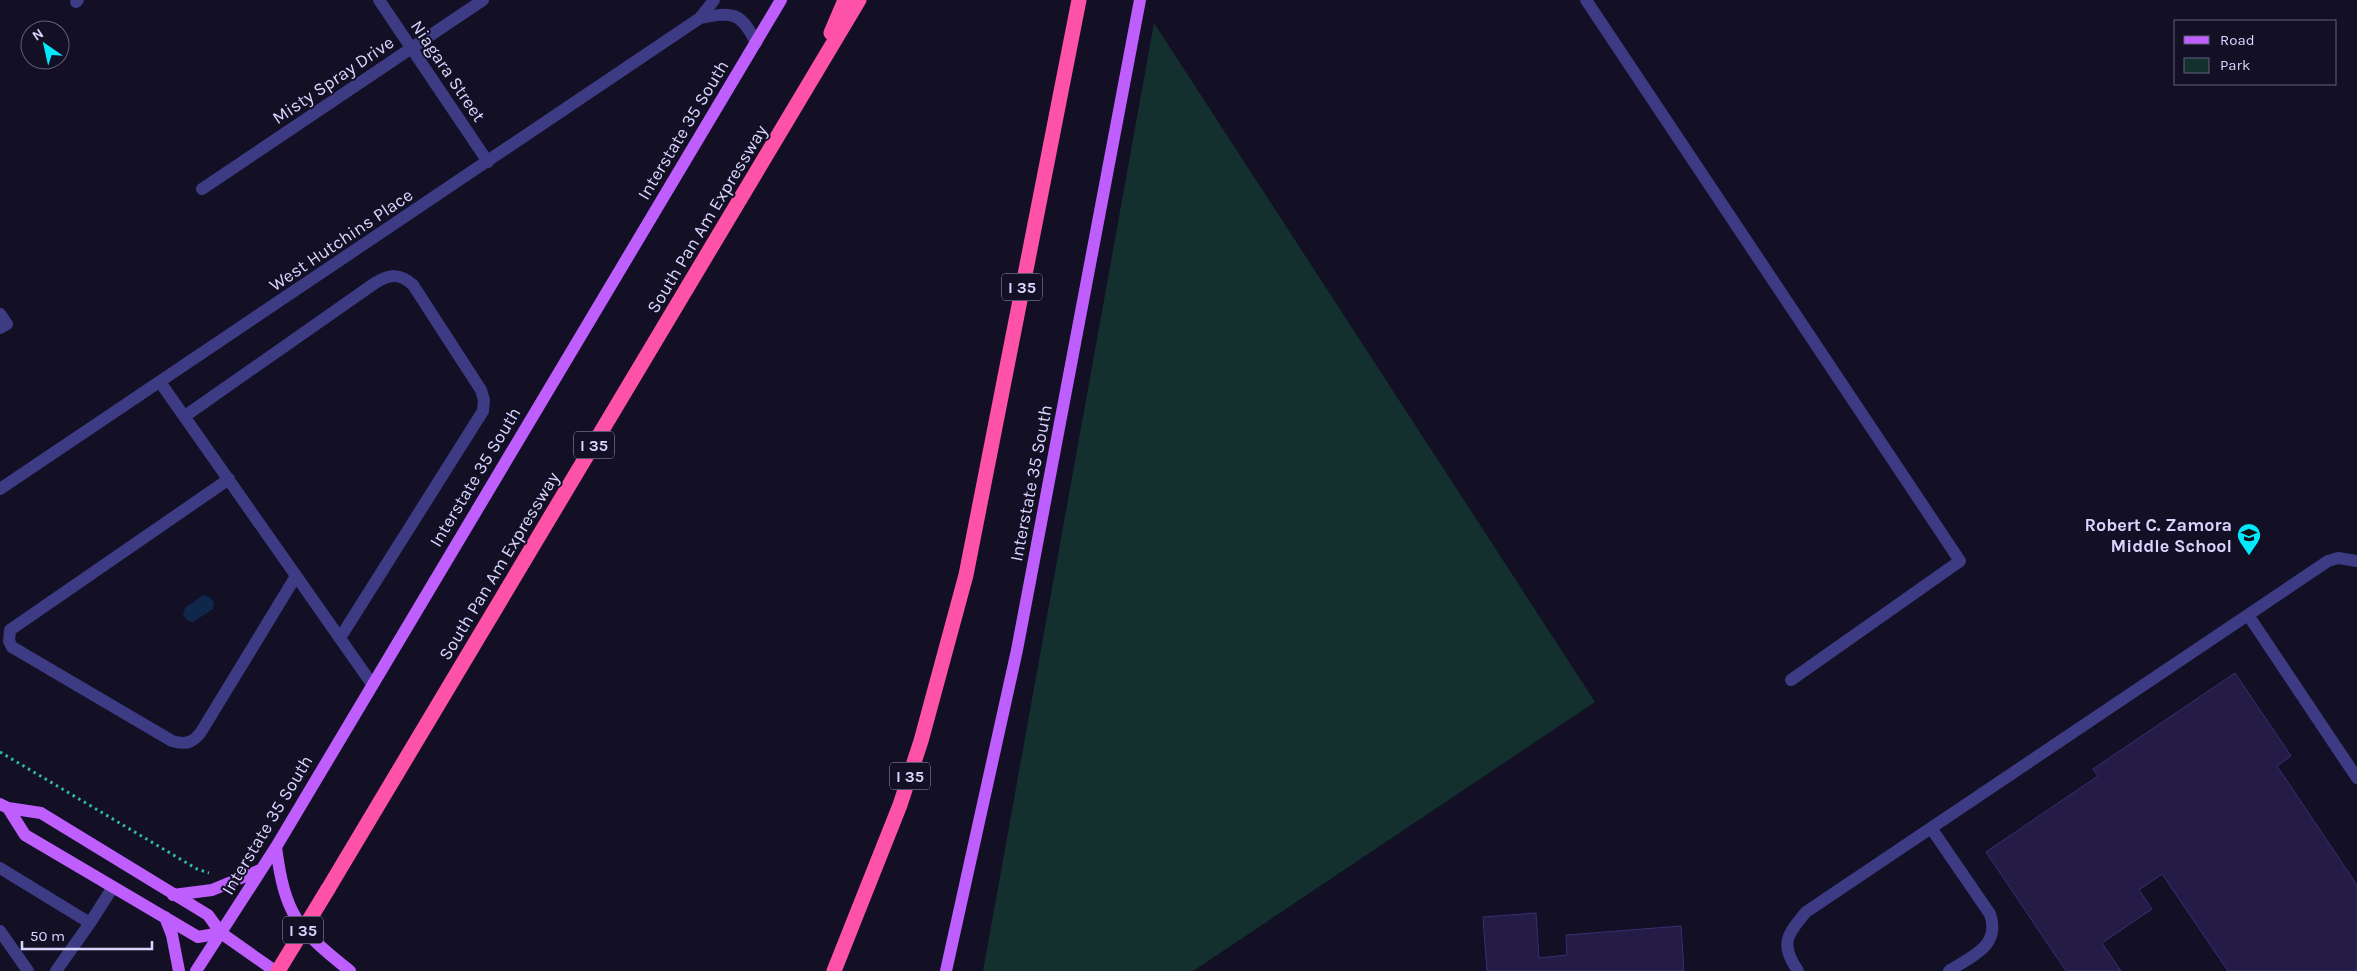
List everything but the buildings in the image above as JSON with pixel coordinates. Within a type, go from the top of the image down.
[{"type":"highway","points":[[809,84],[844,0]]},
{"type":"highway","name":"South Pan Am Expressway","points":[[276,971],[328,889],[859,0]]},
{"type":"highway","name":"I 35","points":[[834,971],[900,805],[918,750],[966,575],[1079,0]]},
{"type":"main road","name":"Interstate 35 South","points":[[196,971],[276,847],[781,0]]},
{"type":"main road","name":"Interstate 35 South","points":[[946,971],[1017,650],[1140,0]]},
{"type":"main road","points":[[4,806],[25,835],[198,937],[221,933]]},
{"type":"main road","points":[[4,806],[41,813],[210,917],[221,933],[276,971]]},
{"type":"main road","points":[[276,847],[281,883],[297,923],[327,953],[350,971]]},
{"type":"main road","points":[[173,895],[212,890],[262,868]]},
{"type":"main road","points":[[165,917],[172,935],[179,971]]},
{"type":"street","name":"Niagara Street","points":[[379,0],[488,162]]},
{"type":"street","name":"Misty Spray Drive","points":[[202,189],[483,0]]},
{"type":"street","name":"West Hutchins Place","points":[[0,489],[700,18],[714,0]]},
{"type":"street","points":[[1586,0],[1960,561],[1791,680]]},
{"type":"street","name":"West Hutchins Place","points":[[700,18],[726,13],[740,18],[748,26],[756,43]]},
{"type":"street","points":[[184,416],[375,283],[394,275],[402,276],[413,285],[481,390],[484,400],[483,411],[340,638]]},
{"type":"street","points":[[160,382],[372,684]]},
{"type":"street","points":[[228,479],[10,630],[9,641],[12,647],[172,741],[188,743],[196,740],[296,576]]},
{"type":"street","points":[[1798,971],[1787,955],[1787,946],[1792,931],[1806,912],[2328,561],[2338,558],[2357,561]]},
{"type":"street","points":[[2248,615],[2357,778]]},
{"type":"street","points":[[1931,828],[1990,914],[1994,925],[1992,936],[1986,946],[1950,971]]},
{"type":"street","points":[[0,868],[90,923]]},
{"type":"street","points":[[56,971],[113,887]]},
{"type":"street","points":[[0,931],[28,971]]},
{"type":"path","points":[[0,752],[196,869],[209,873]]},
{"type":"green space","points":[[1154,23],[1595,702],[1193,971],[983,971]]},
{"type":"water","points":[[203,595],[210,597],[214,603],[213,609],[193,622],[188,621],[183,615],[185,608]]},
{"type":"place","name":"Robert C. Zamora Middle School","points":[[2249,556]]}]
